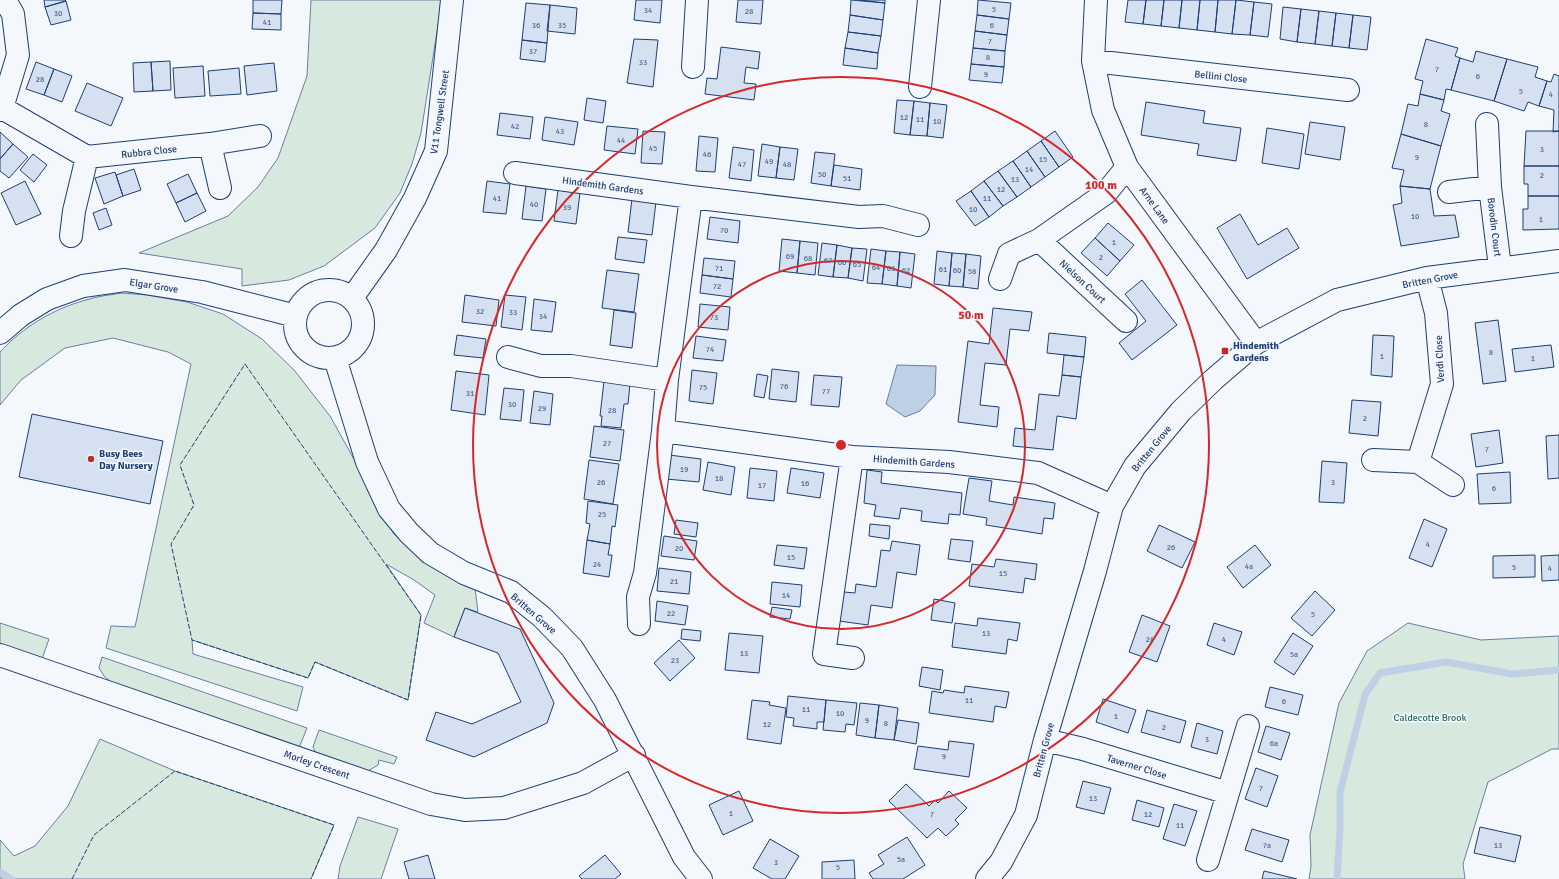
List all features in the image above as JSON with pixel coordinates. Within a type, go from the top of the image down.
[{"type":"street","points":[[5,0],[13,14],[18,55],[1,109],[87,157],[74,211],[71,236]]},
{"type":"street","name":"V11 Tongwell Street","points":[[352,298],[386,250],[415,198],[436,151],[452,0]]},
{"type":"street","points":[[693,67],[697,0]]},
{"type":"street","points":[[920,87],[929,0]]},
{"type":"street","name":"Arne Lane","points":[[1096,0],[1093,61],[1102,110],[1127,167],[1256,344]]},
{"type":"street","name":"Bellini Close","points":[[1093,61],[1348,90]]},
{"type":"street","name":"Borodin Court","points":[[1487,124],[1490,188],[1500,267]]},
{"type":"street","name":"Rubbra Close","points":[[87,157],[210,144],[260,136]]},
{"type":"street","points":[[210,144],[220,188]]},
{"type":"street","points":[[1000,279],[1009,254],[1039,240],[1106,193],[1127,167]]},
{"type":"street","name":"Hindemith Gardens","points":[[515,173],[691,197],[859,217],[883,216],[918,225]]},
{"type":"street","name":"Borodin Court","points":[[1448,192],[1490,188]]},
{"type":"street","points":[[639,624],[638,597],[645,572],[691,197]]},
{"type":"street","name":"Nielson Court","points":[[1039,240],[1126,321]]},
{"type":"street","name":"Britten Grove","points":[[987,879],[1001,862],[1026,815],[1045,740],[1095,571],[1112,506],[1135,466],[1181,411],[1256,344],[1337,300],[1427,278],[1500,267],[1559,261]]},
{"type":"street","name":"Verdi Close","points":[[1418,462],[1442,384],[1436,313],[1427,278]]},
{"type":"street","name":"Elgar Grove","points":[[0,333],[21,315],[47,298],[83,286],[125,280],[202,292],[296,316]]},
{"type":"street","points":[[331,290],[342,292],[352,298],[359,307],[363,317],[364,328],[361,339],[354,348],[345,355],[335,358],[324,358],[313,355],[304,348],[298,338],[295,327],[296,316],[300,305],[308,296],[319,291],[331,290]]},
{"type":"street","name":"Britten Grove","points":[[335,358],[367,462],[389,509],[409,533],[430,553],[464,573],[510,592],[542,617],[572,648],[605,700],[684,857],[701,879]]},
{"type":"street","points":[[508,358],[541,366],[572,366],[668,380]]},
{"type":"street","name":"Hindemith Gardens","points":[[663,431],[852,457],[949,462],[1038,473],[1112,506]]},
{"type":"street","points":[[852,457],[824,654],[853,658]]},
{"type":"street","points":[[1373,460],[1418,462],[1452,485]]},
{"type":"street","name":"Morley Crescent","points":[[0,655],[431,804],[465,810],[504,808],[582,783],[634,755]]},
{"type":"street","points":[[1208,860],[1248,726]]},
{"type":"street","name":"Taverner Close","points":[[1045,740],[1083,749],[1228,793]]},
{"type":"green space","points":[[311,0],[442,0],[421,133],[412,164],[400,193],[375,228],[324,266],[289,280],[242,286],[242,269],[139,253],[228,216],[258,187],[278,158],[307,76]]},
{"type":"green space","points":[[122,293],[147,295],[187,302],[223,314],[262,339],[294,370],[330,416],[355,461],[369,493],[394,534],[416,554],[475,588],[478,612],[465,608],[454,637],[424,623],[435,595],[414,580],[386,564],[421,615],[408,700],[315,662],[308,678],[192,640],[193,654],[303,687],[297,711],[106,648],[111,626],[135,627],[191,364],[168,352],[113,338],[65,348],[21,380],[0,405],[0,352],[29,327],[62,308],[90,299]]},
{"type":"green space","points":[[0,623],[49,639],[42,659],[0,646]]},
{"type":"green space","name":"Caldecotte Brook","points":[[1408,623],[1481,640],[1559,636],[1559,749],[1552,749],[1488,782],[1463,864],[1465,879],[1309,879],[1311,866],[1310,835],[1339,703],[1367,651]]},
{"type":"green space","points":[[102,657],[307,728],[299,748],[111,682],[104,676],[99,668]]},
{"type":"green space","points":[[319,730],[397,757],[394,764],[379,760],[378,765],[368,771],[316,754],[313,747]]},
{"type":"green space","points":[[100,739],[175,771],[334,825],[311,879],[0,879],[0,840],[14,856],[35,846],[68,806]]},
{"type":"green space","points":[[358,817],[398,829],[381,879],[338,879],[340,866]]},
{"type":"water","points":[[897,365],[936,366],[935,395],[920,411],[905,417],[886,404]]},
{"type":"building","points":[[44,0],[65,0],[66,1],[45,7]]},
{"type":"building","points":[[253,0],[282,0],[281,14],[253,13]]},
{"type":"building","points":[[636,0],[662,0],[660,23],[634,20]]},
{"type":"building","points":[[738,0],[763,0],[761,24],[736,22]]},
{"type":"building","points":[[851,0],[885,3],[883,20],[850,15]]},
{"type":"building","points":[[859,0],[885,0],[885,3]]},
{"type":"building","points":[[978,0],[1011,3],[1009,19],[977,15]]},
{"type":"building","points":[[1128,0],[1146,0],[1143,24],[1125,22]]},
{"type":"building","points":[[1146,0],[1164,0],[1161,26],[1143,24]]},
{"type":"building","points":[[1164,0],[1182,0],[1179,28],[1161,26]]},
{"type":"building","points":[[1182,0],[1200,0],[1197,30],[1179,28]]},
{"type":"building","points":[[1200,0],[1218,0],[1215,32],[1197,30]]},
{"type":"building","points":[[1218,0],[1236,0],[1232,34],[1215,32]]},
{"type":"building","points":[[1236,0],[1254,2],[1250,35],[1232,34]]},
{"type":"building","points":[[66,1],[71,20],[51,25],[45,7]]},
{"type":"building","points":[[1254,2],[1272,4],[1268,37],[1250,35]]},
{"type":"building","points":[[526,3],[550,5],[547,43],[522,40]]},
{"type":"building","points":[[550,5],[577,8],[575,34],[547,31]]},
{"type":"building","points":[[1283,7],[1301,9],[1297,42],[1280,39]]},
{"type":"building","points":[[1301,9],[1319,11],[1315,44],[1297,42]]},
{"type":"building","points":[[1319,11],[1336,13],[1332,46],[1315,44]]},
{"type":"building","points":[[253,13],[281,14],[281,30],[252,29]]},
{"type":"building","points":[[1336,13],[1353,15],[1349,48],[1332,46]]},
{"type":"building","points":[[850,15],[883,20],[881,36],[848,32]]},
{"type":"building","points":[[977,15],[1009,19],[1007,35],[975,31]]},
{"type":"building","points":[[1353,15],[1371,17],[1367,50],[1349,48]]},
{"type":"building","points":[[975,31],[1007,35],[1005,51],[973,48]]},
{"type":"building","points":[[848,32],[881,36],[878,53],[845,48]]},
{"type":"building","points":[[634,39],[658,40],[653,87],[627,83]]},
{"type":"building","points":[[1426,39],[1458,48],[1455,56],[1460,58],[1451,90],[1446,89],[1444,100],[1420,94],[1423,81],[1415,79]]},
{"type":"building","points":[[522,40],[547,43],[545,62],[520,59]]},
{"type":"building","points":[[721,47],[760,52],[758,69],[746,67],[744,83],[756,84],[754,100],[705,94],[707,78],[717,79]]},
{"type":"building","points":[[845,48],[878,53],[877,69],[843,65]]},
{"type":"building","points":[[973,48],[1005,51],[1004,67],[971,64]]},
{"type":"building","points":[[1476,51],[1507,59],[1494,101],[1451,90],[1460,58],[1473,62]]},
{"type":"building","points":[[1507,59],[1538,67],[1535,77],[1547,81],[1539,106],[1528,102],[1524,111],[1494,101]]},
{"type":"building","points":[[170,61],[171,90],[153,91],[151,62]]},
{"type":"building","points":[[36,62],[54,69],[44,95],[26,89]]},
{"type":"building","points":[[151,62],[153,91],[134,92],[133,63]]},
{"type":"building","points":[[274,63],[277,91],[247,95],[244,66]]},
{"type":"building","points":[[971,64],[1004,67],[1002,83],[969,80]]},
{"type":"building","points":[[203,66],[205,96],[175,98],[173,68]]},
{"type":"building","points":[[239,68],[241,94],[210,96],[208,71]]},
{"type":"building","points":[[54,69],[72,76],[62,102],[44,95]]},
{"type":"building","points":[[1554,74],[1559,76],[1559,131],[1553,132],[1554,110],[1539,106],[1547,81],[1551,82]]},
{"type":"building","points":[[87,83],[123,98],[111,126],[75,111]]},
{"type":"building","points":[[1420,94],[1444,100],[1441,111],[1450,114],[1441,146],[1401,134],[1408,104],[1418,106]]},
{"type":"building","points":[[587,98],[606,101],[603,123],[584,120]]},
{"type":"building","points":[[897,100],[914,101],[910,135],[894,133]]},
{"type":"building","points":[[914,101],[930,103],[927,136],[910,135]]},
{"type":"building","points":[[1146,102],[1205,111],[1203,123],[1241,128],[1236,161],[1197,155],[1199,144],[1141,135]]},
{"type":"building","points":[[930,103],[947,105],[943,138],[927,136]]},
{"type":"building","points":[[500,113],[533,117],[530,139],[497,135]]},
{"type":"building","points":[[545,117],[578,122],[574,145],[542,140]]},
{"type":"building","points":[[1310,122],[1345,127],[1340,160],[1305,154]]},
{"type":"building","points":[[607,126],[638,129],[635,154],[604,150]]},
{"type":"building","points":[[1267,128],[1304,134],[1299,169],[1262,163]]},
{"type":"building","points":[[643,131],[665,132],[662,164],[641,163]]},
{"type":"building","points":[[1055,131],[1073,157],[1059,167],[1041,141]]},
{"type":"building","points":[[1526,131],[1559,131],[1559,166],[1524,166]]},
{"type":"building","points":[[0,132],[13,144],[0,159]]},
{"type":"building","points":[[1401,134],[1441,146],[1430,189],[1400,186],[1404,170],[1392,168]]},
{"type":"building","points":[[699,136],[718,138],[715,172],[696,171]]},
{"type":"building","points":[[1041,141],[1059,167],[1045,177],[1027,151]]},
{"type":"building","points":[[13,144],[28,157],[9,178],[0,171],[0,159]]},
{"type":"building","points":[[762,144],[780,147],[776,178],[758,176]]},
{"type":"building","points":[[733,147],[754,150],[751,181],[729,178]]},
{"type":"building","points":[[780,147],[798,149],[794,180],[776,178]]},
{"type":"building","points":[[1027,151],[1045,177],[1031,187],[1013,161]]},
{"type":"building","points":[[815,152],[835,154],[831,186],[811,183]]},
{"type":"building","points":[[33,154],[47,165],[34,182],[20,170]]},
{"type":"building","points":[[1013,161],[1031,187],[1017,197],[998,171]]},
{"type":"building","points":[[834,165],[862,169],[860,190],[831,186]]},
{"type":"building","points":[[1524,166],[1559,166],[1559,196],[1528,196],[1528,184],[1524,184]]},
{"type":"building","points":[[134,169],[141,190],[123,196],[116,175]]},
{"type":"building","points":[[998,171],[1017,197],[1003,206],[984,181]]},
{"type":"building","points":[[115,172],[123,196],[104,204],[95,178]]},
{"type":"building","points":[[188,174],[197,193],[176,203],[167,184]]},
{"type":"building","points":[[25,181],[41,214],[16,225],[1,193]]},
{"type":"building","points":[[487,181],[510,184],[506,214],[483,212]]},
{"type":"building","points":[[984,181],[1003,206],[989,217],[971,191]]},
{"type":"building","points":[[526,186],[546,189],[542,221],[522,219]]},
{"type":"building","points":[[1400,186],[1430,189],[1434,216],[1455,215],[1459,237],[1401,246],[1393,205],[1402,203]]},
{"type":"building","points":[[558,190],[580,193],[576,224],[554,221]]},
{"type":"building","points":[[971,191],[989,217],[975,226],[956,201]]},
{"type":"building","points":[[197,193],[206,211],[185,222],[176,203]]},
{"type":"building","points":[[1528,196],[1559,196],[1559,229],[1523,230],[1523,209],[1528,209]]},
{"type":"building","points":[[632,199],[656,202],[652,235],[628,232]]},
{"type":"building","points":[[106,208],[112,225],[99,230],[93,213]]},
{"type":"building","points":[[1240,214],[1258,245],[1287,228],[1299,248],[1247,279],[1217,228]]},
{"type":"building","points":[[710,217],[740,221],[738,243],[707,239]]},
{"type":"building","points":[[1108,223],[1134,245],[1120,261],[1095,238]]},
{"type":"building","points":[[618,237],[647,240],[644,263],[615,259]]},
{"type":"building","points":[[1095,238],[1120,261],[1107,276],[1081,253]]},
{"type":"building","points":[[782,239],[800,241],[797,273],[779,271]]},
{"type":"building","points":[[800,241],[818,243],[815,275],[797,273]]},
{"type":"building","points":[[822,243],[837,245],[833,277],[818,275]]},
{"type":"building","points":[[837,245],[852,248],[848,278],[833,277]]},
{"type":"building","points":[[852,248],[867,249],[863,281],[848,278]]},
{"type":"building","points":[[871,249],[886,251],[882,284],[867,283]]},
{"type":"building","points":[[886,251],[900,252],[897,286],[882,284]]},
{"type":"building","points":[[937,251],[952,253],[949,286],[934,284]]},
{"type":"building","points":[[900,252],[915,254],[911,288],[897,286]]},
{"type":"building","points":[[952,253],[966,254],[963,287],[949,286]]},
{"type":"building","points":[[966,254],[981,256],[978,289],[963,287]]},
{"type":"building","points":[[704,258],[735,261],[733,279],[702,275]]},
{"type":"building","points":[[607,270],[639,274],[634,312],[602,308]]},
{"type":"building","points":[[702,275],[733,279],[731,297],[700,293]]},
{"type":"building","points":[[1142,280],[1177,325],[1132,360],[1119,343],[1146,321],[1125,294]]},
{"type":"building","points":[[465,295],[499,300],[496,326],[462,322]]},
{"type":"building","points":[[505,295],[526,297],[522,330],[501,327]]},
{"type":"building","points":[[534,299],[556,302],[552,332],[531,330]]},
{"type":"building","points":[[700,304],[730,307],[728,330],[698,327]]},
{"type":"building","points":[[993,308],[1032,312],[1029,331],[1010,329],[1006,365],[985,363],[980,405],[999,407],[997,427],[958,422],[968,341],[989,344]]},
{"type":"building","points":[[614,310],[636,313],[632,348],[610,345]]},
{"type":"building","points":[[1498,320],[1506,381],[1483,384],[1475,323]]},
{"type":"building","points":[[1049,333],[1086,337],[1084,357],[1047,353]]},
{"type":"building","points":[[457,335],[486,339],[483,358],[454,355]]},
{"type":"building","points":[[1373,335],[1394,336],[1392,377],[1371,375]]},
{"type":"building","points":[[696,336],[726,340],[723,361],[693,358]]},
{"type":"building","points":[[1551,345],[1554,367],[1515,372],[1512,349]]},
{"type":"building","points":[[1064,355],[1084,357],[1081,377],[1062,375]]},
{"type":"building","points":[[772,369],[799,372],[796,402],[769,399]]},
{"type":"building","points":[[692,370],[717,373],[713,404],[689,401]]},
{"type":"building","points":[[456,371],[489,375],[485,415],[451,410]]},
{"type":"building","points":[[757,374],[768,376],[764,398],[754,396]]},
{"type":"building","points":[[814,375],[842,377],[839,407],[811,405]]},
{"type":"building","points":[[1062,375],[1081,377],[1076,419],[1057,416],[1053,450],[1013,446],[1015,428],[1035,430],[1039,394],[1059,396]]},
{"type":"building","points":[[604,381],[630,384],[628,404],[624,404],[621,428],[601,426],[602,416],[600,416]]},
{"type":"building","points":[[504,388],[524,390],[521,421],[500,419]]},
{"type":"building","points":[[534,391],[553,394],[550,425],[530,423]]},
{"type":"building","points":[[1352,400],[1381,402],[1378,436],[1349,433]]},
{"type":"building","name":"Busy Bees Day Nursery","points":[[32,414],[163,441],[150,504],[19,477]]},
{"type":"building","points":[[594,426],[624,430],[620,461],[590,457]]},
{"type":"building","points":[[1499,430],[1503,463],[1476,467],[1471,434]]},
{"type":"building","points":[[1559,435],[1559,478],[1548,479],[1546,436]]},
{"type":"building","points":[[669,455],[701,459],[699,482],[666,479]]},
{"type":"building","points":[[589,460],[619,464],[613,504],[584,499]]},
{"type":"building","points":[[1322,461],[1347,463],[1344,503],[1319,502]]},
{"type":"building","points":[[708,462],[735,467],[731,495],[703,490]]},
{"type":"building","points":[[750,468],[777,471],[774,501],[747,498]]},
{"type":"building","points":[[791,468],[824,473],[820,498],[787,493]]},
{"type":"building","points":[[867,470],[882,472],[881,483],[962,493],[960,515],[949,514],[948,524],[921,521],[922,511],[901,508],[899,519],[874,516],[876,505],[864,503]]},
{"type":"building","points":[[1510,472],[1511,503],[1479,504],[1477,474]]},
{"type":"building","points":[[969,478],[992,481],[989,501],[1013,505],[1014,497],[1055,503],[1053,519],[1044,518],[1042,534],[986,525],[987,518],[963,514]]},
{"type":"building","points":[[588,501],[618,505],[615,527],[612,526],[610,544],[587,540],[590,524],[586,523]]},
{"type":"building","points":[[1424,519],[1447,529],[1432,567],[1409,558]]},
{"type":"building","points":[[676,520],[698,523],[696,537],[674,534]]},
{"type":"building","points":[[870,524],[890,526],[889,539],[869,536]]},
{"type":"building","points":[[1159,525],[1195,542],[1182,568],[1147,551]]},
{"type":"building","points":[[664,536],[697,541],[694,560],[661,556]]},
{"type":"building","points":[[951,539],[973,541],[970,562],[948,559]]},
{"type":"building","points":[[587,540],[610,544],[608,555],[612,555],[609,577],[583,573]]},
{"type":"building","points":[[892,541],[920,545],[916,575],[897,572],[892,608],[871,605],[868,625],[839,621],[844,592],[855,593],[856,584],[876,587],[881,550],[890,551]]},
{"type":"building","points":[[777,545],[807,548],[804,569],[774,565]]},
{"type":"building","points":[[1255,545],[1271,565],[1243,588],[1227,567]]},
{"type":"building","points":[[1535,555],[1535,577],[1493,578],[1493,556]]},
{"type":"building","points":[[1559,555],[1559,580],[1542,581],[1541,556]]},
{"type":"building","points":[[996,559],[1037,564],[1035,580],[1025,578],[1023,593],[969,586],[972,564],[994,567]]},
{"type":"building","points":[[659,568],[691,572],[689,594],[657,591]]},
{"type":"building","points":[[772,582],[802,585],[800,607],[770,604]]},
{"type":"building","points":[[1315,591],[1335,610],[1312,636],[1291,618]]},
{"type":"building","points":[[934,599],[955,603],[952,623],[931,620]]},
{"type":"building","points":[[657,601],[688,606],[685,625],[655,621]]},
{"type":"building","points":[[772,607],[792,610],[790,619],[770,617]]},
{"type":"building","points":[[465,608],[520,629],[554,703],[547,723],[474,757],[426,740],[436,712],[472,724],[521,702],[498,653],[454,637]]},
{"type":"building","points":[[1142,615],[1170,626],[1157,662],[1129,652]]},
{"type":"building","points":[[978,618],[1020,623],[1017,641],[1008,639],[1006,654],[952,647],[955,623],[977,626]]},
{"type":"building","points":[[1214,623],[1242,632],[1234,655],[1207,645]]},
{"type":"building","points":[[682,629],[701,631],[700,641],[681,639]]},
{"type":"building","points":[[729,633],[763,636],[759,673],[725,670]]},
{"type":"building","points":[[1293,633],[1313,646],[1294,675],[1274,662]]},
{"type":"building","points":[[679,640],[695,658],[670,681],[654,663]]},
{"type":"building","points":[[922,667],[943,670],[940,690],[919,686]]},
{"type":"building","points":[[965,686],[1009,692],[1006,708],[995,706],[993,722],[929,713],[932,691],[943,693],[944,690],[964,693]]},
{"type":"building","points":[[1270,687],[1303,695],[1298,715],[1265,707]]},
{"type":"building","points":[[788,696],[826,700],[824,722],[817,722],[817,729],[793,726],[794,718],[786,717]]},
{"type":"building","points":[[1103,699],[1136,710],[1128,733],[1096,722]]},
{"type":"building","points":[[752,700],[770,702],[769,705],[786,708],[781,744],[747,739]]},
{"type":"building","points":[[826,700],[857,703],[854,725],[846,724],[845,732],[823,730]]},
{"type":"building","points":[[860,703],[879,705],[875,738],[856,735]]},
{"type":"building","points":[[879,705],[898,708],[894,740],[875,738]]},
{"type":"building","points":[[1147,710],[1186,721],[1180,743],[1141,732]]},
{"type":"building","points":[[898,720],[919,723],[916,744],[894,740]]},
{"type":"building","points":[[1197,723],[1223,731],[1217,754],[1191,747]]},
{"type":"building","points":[[1266,726],[1290,733],[1281,760],[1258,752]]},
{"type":"building","points":[[949,741],[974,744],[969,777],[914,769],[918,746],[948,750]]},
{"type":"building","points":[[1256,768],[1278,776],[1267,807],[1245,799]]},
{"type":"building","points":[[1083,781],[1111,788],[1104,814],[1076,807]]},
{"type":"building","points":[[906,784],[929,806],[935,800],[938,803],[949,791],[967,808],[955,820],[959,824],[946,836],[938,828],[927,838],[889,801]]},
{"type":"building","points":[[739,791],[753,821],[723,835],[709,805]]},
{"type":"building","points":[[1137,800],[1164,808],[1159,827],[1132,820]]},
{"type":"building","points":[[1174,804],[1197,811],[1185,846],[1163,839]]},
{"type":"building","points":[[1480,827],[1521,836],[1515,862],[1474,853]]},
{"type":"building","points":[[1252,829],[1289,840],[1282,862],[1245,850]]},
{"type":"building","points":[[907,837],[925,865],[903,879],[873,879],[869,873],[884,864],[878,855]]},
{"type":"building","points":[[770,839],[799,856],[785,879],[772,879],[753,868]]},
{"type":"building","points":[[428,855],[435,879],[409,879],[404,862]]},
{"type":"building","points":[[605,855],[621,874],[615,879],[582,879],[579,876]]},
{"type":"building","points":[[854,860],[855,879],[822,879],[822,862]]},
{"type":"building","points":[[1264,871],[1297,879],[1262,879]]},
{"type":"waterway","points":[[1337,879],[1340,828],[1340,792],[1365,695],[1380,673],[1446,662],[1512,674],[1559,670]]},
{"type":"waterway","points":[[0,872],[11,879]]},
{"type":"fence","points":[[245,364],[421,615],[408,700],[315,662],[308,678],[192,640],[171,544],[194,505],[180,465],[245,364]]},
{"type":"fence","points":[[72,879],[94,835],[175,771],[334,825],[311,879]]},
{"type":"place","name":"Hindemith Gardens","points":[[1225,351]]},
{"type":"place","name":"Busy Bees Day Nursery","points":[[91,459]]}]
